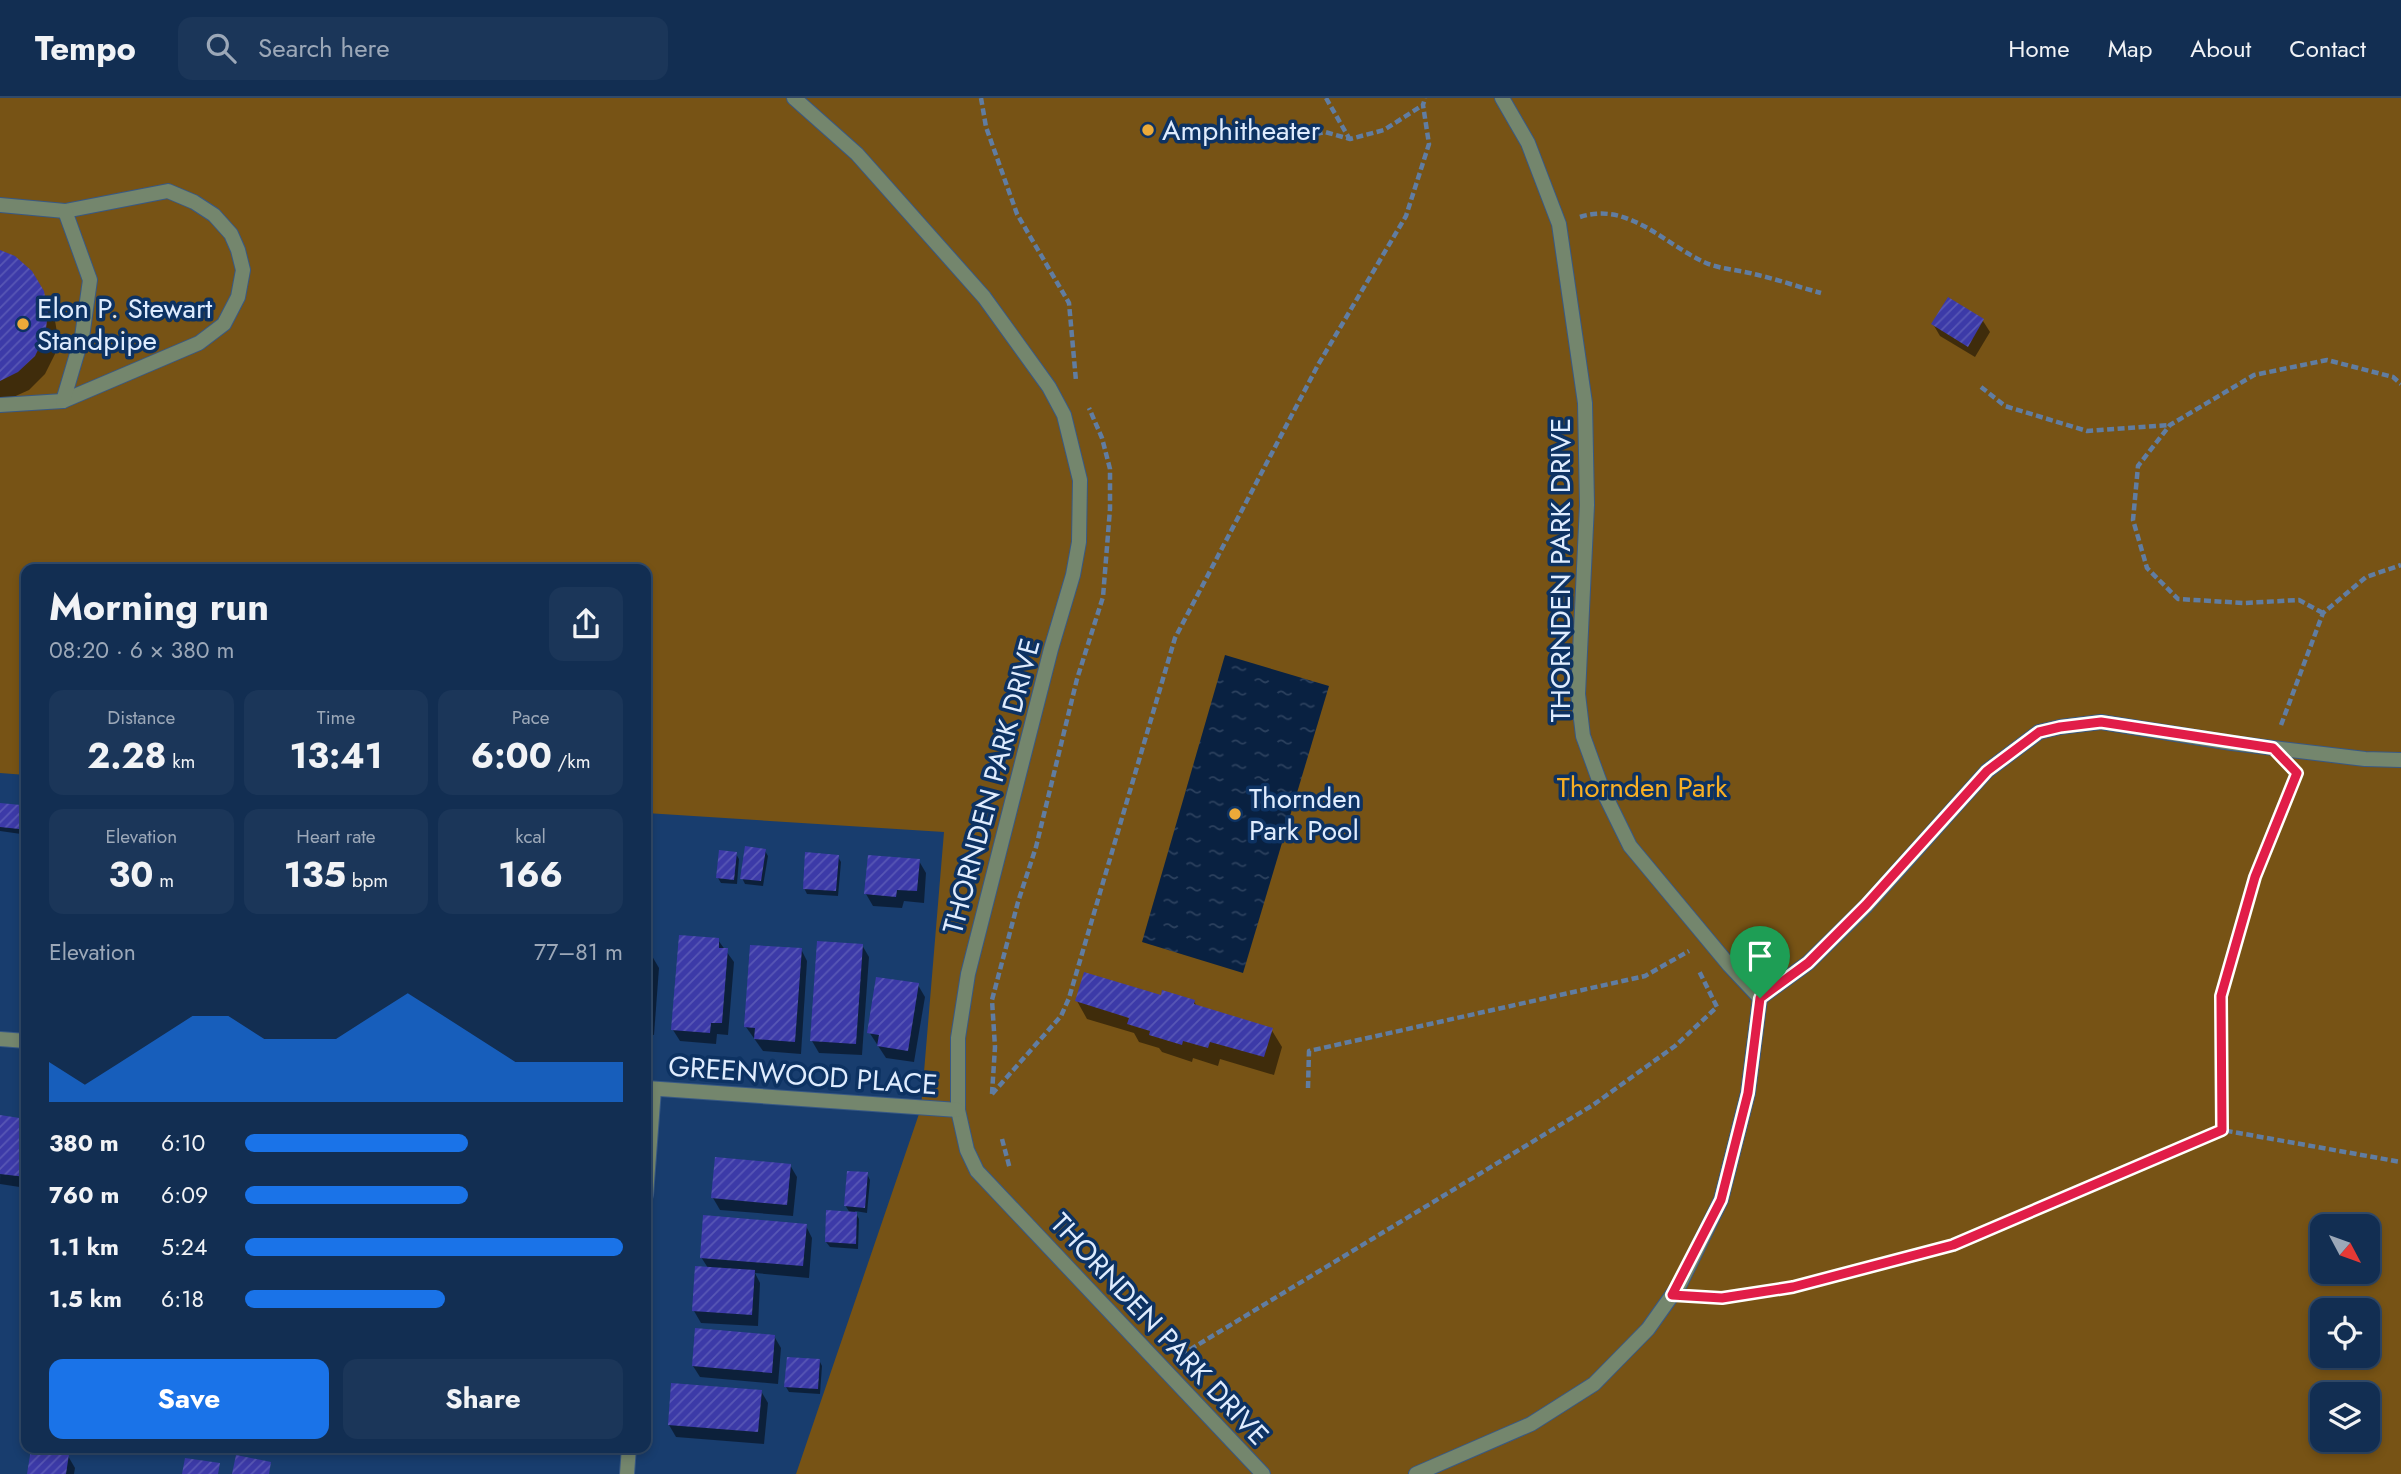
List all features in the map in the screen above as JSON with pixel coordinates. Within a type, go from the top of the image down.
[{"type":"street","name":"THORNDEN PARK DRIVE","points":[[794,98],[857,155],[984,297],[1049,387],[1064,415],[1080,480],[1079,542],[1073,575],[1051,649],[968,974],[958,1038],[958,1110],[967,1150],[976,1171],[1263,1474]]},
{"type":"street","name":"THORNDEN PARK DRIVE","points":[[1502,98],[1528,143],[1559,224],[1585,403],[1587,505],[1577,694],[1583,736],[1603,791],[1630,846],[1729,965],[1760,998]]},
{"type":"street","points":[[0,205],[65,211],[168,191],[194,202],[214,215],[230,234],[243,270],[238,297],[224,324],[199,343],[63,401],[0,405]]},
{"type":"street","points":[[63,401],[82,337],[90,280],[65,211]]},
{"type":"street","points":[[1416,1474],[1531,1424],[1594,1384],[1648,1329],[1672,1295],[1721,1200],[1748,1093],[1760,998],[1808,963],[1856,915],[1987,771],[2039,732],[2101,722],[2273,748],[2365,759],[2401,760]]},
{"type":"street","points":[[0,1040],[21,1041]]},
{"type":"street","name":"GREENWOOD PLACE","points":[[651,1089],[958,1110]]},
{"type":"street","points":[[627,1474],[628,1453]]},
{"type":"path","points":[[1326,98],[1350,139]]},
{"type":"path","points":[[992,1094],[1061,1016],[1077,972],[1175,638],[1318,365],[1406,216],[1429,144],[1423,105],[1425,98]]},
{"type":"path","points":[[1285,141],[1325,132],[1350,139],[1384,130],[1423,105]]},
{"type":"path","points":[[1559,224],[1591,214],[1619,215],[1662,236],[1707,264],[1821,293]]},
{"type":"path","points":[[2323,613],[2299,600],[2245,603],[2178,599],[2147,568],[2133,520],[2138,466],[2170,425],[2254,375],[2327,360],[2393,377],[2401,384]]},
{"type":"path","points":[[1981,387],[2006,406],[2087,431],[2170,425]]},
{"type":"path","points":[[2222,1130],[2221,996],[2255,877],[2297,773],[2273,748],[2323,613],[2366,577],[2401,565]]},
{"type":"path","points":[[1178,1358],[1593,1105],[1675,1046],[1717,1007],[1689,950],[1645,976],[1309,1051],[1308,1088]]},
{"type":"path","points":[[1672,1295],[1722,1298],[1793,1287],[1953,1245],[2222,1130],[2401,1162]]},
{"type":"green space","name":"Thornden Park","points":[[0,98],[2401,98],[2401,1474],[796,1474],[921,1108],[944,832],[651,813],[651,564],[21,564],[21,775],[0,773]]},
{"type":"water","name":"Thornden Park Pool","points":[[1225,655],[1329,686],[1243,973],[1142,942]]},
{"type":"building","name":"Elon P. Stewart Standpipe","points":[[0,250],[15,256],[32,271],[44,291],[48,313],[45,336],[35,356],[18,372],[0,381]]},
{"type":"building","points":[[1948,297],[1984,319],[1968,347],[1931,324]]},
{"type":"building","points":[[0,803],[21,805],[19,829],[0,827]]},
{"type":"building","points":[[745,846],[766,849],[761,881],[740,879]]},
{"type":"building","points":[[719,850],[737,852],[734,880],[716,878]]},
{"type":"building","points":[[805,852],[839,855],[836,891],[803,889]]},
{"type":"building","points":[[868,855],[920,859],[917,891],[897,890],[896,897],[864,894]]},
{"type":"building","points":[[679,935],[719,938],[719,948],[728,948],[722,1023],[711,1023],[710,1033],[671,1030]]},
{"type":"building","points":[[817,941],[863,944],[856,1044],[810,1041]]},
{"type":"building","points":[[750,945],[802,948],[795,1042],[754,1039],[755,1028],[744,1027]]},
{"type":"building","points":[[1084,972],[1161,995],[1162,990],[1195,1000],[1194,1004],[1273,1028],[1264,1057],[1210,1042],[1208,1048],[1183,1041],[1182,1045],[1149,1035],[1150,1031],[1127,1024],[1129,1018],[1075,1001]]},
{"type":"building","points":[[876,977],[919,983],[908,1051],[877,1046],[879,1035],[867,1033]]},
{"type":"building","points":[[0,1115],[21,1118],[21,1176],[0,1174]]},
{"type":"building","points":[[715,1157],[791,1164],[787,1205],[711,1198]]},
{"type":"building","points":[[847,1171],[868,1172],[865,1208],[844,1206]]},
{"type":"building","points":[[826,1210],[857,1212],[856,1244],[825,1242]]},
{"type":"building","points":[[703,1215],[807,1224],[803,1266],[700,1258]]},
{"type":"building","points":[[695,1266],[755,1270],[752,1315],[692,1311]]},
{"type":"building","points":[[695,1328],[775,1335],[772,1373],[692,1366]]},
{"type":"building","points":[[787,1357],[820,1359],[818,1389],[784,1387]]},
{"type":"building","points":[[671,1383],[762,1390],[758,1432],[668,1425]]},
{"type":"building","points":[[30,1453],[69,1454],[66,1474],[27,1474]]},
{"type":"building","points":[[236,1455],[271,1462],[269,1474],[232,1474]]},
{"type":"building","points":[[185,1458],[220,1463],[218,1474],[182,1474]]},
{"type":"place","name":"Amphitheater","points":[[1148,130]]},
{"type":"place","name":"Elon P. Stewart Standpipe","points":[[23,324]]},
{"type":"place","name":"Thornden Park Pool","points":[[1235,814]]},
{"type":"route","points":[[2101,722],[2273,748],[2297,773],[2255,877],[2221,996],[2222,1130],[1953,1245],[1793,1287],[1722,1298],[1672,1295],[1721,1200],[1748,1093],[1760,998],[1808,963],[1866,905],[1987,771],[2039,732],[2101,722]]}]
